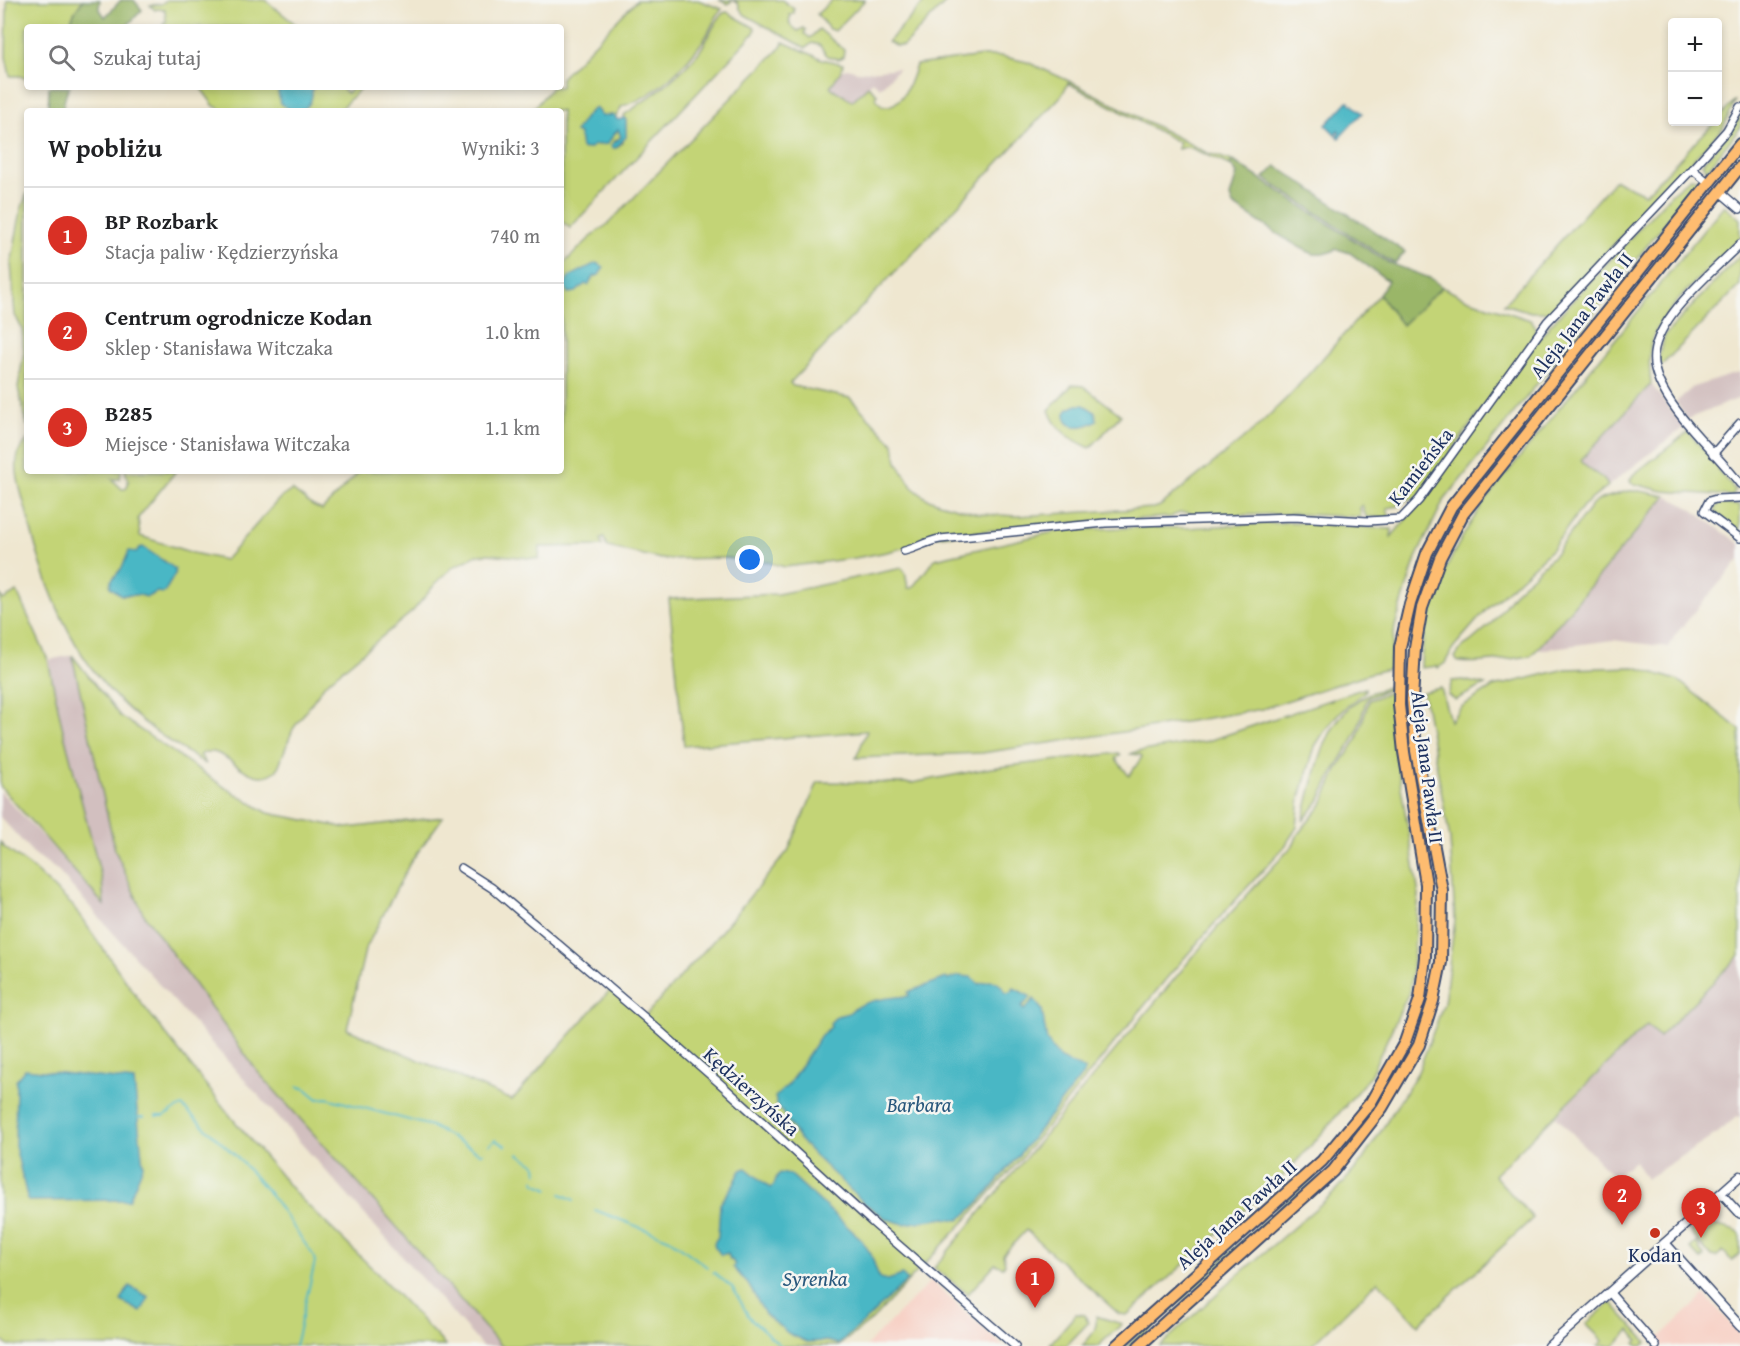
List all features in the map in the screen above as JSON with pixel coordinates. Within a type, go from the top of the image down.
[{"type":"main road","name":"Aleja Jana Pawła II","points":[[1116,1346],[1322,1161],[1371,1102],[1405,1042],[1420,999],[1425,957],[1426,884],[1404,752],[1399,705],[1400,647],[1410,604],[1428,553],[1451,507],[1740,144]]},
{"type":"main road","name":"Aleja Jana Pawła II","points":[[1139,1346],[1333,1171],[1382,1108],[1419,1045],[1433,1002],[1442,962],[1442,890],[1416,751],[1412,700],[1415,648],[1426,598],[1440,558],[1463,514],[1740,167]]},
{"type":"street","name":"Kamieńska","points":[[904,551],[914,549],[926,541],[940,539],[1094,524],[1293,517],[1368,521],[1401,519],[1419,500],[1547,322],[1727,130],[1740,107]]},
{"type":"street","points":[[1692,168],[1709,183]]},
{"type":"street","points":[[1720,192],[1740,209]]},
{"type":"street","points":[[1740,244],[1675,309],[1659,335],[1654,367],[1660,383],[1689,426],[1740,484]]},
{"type":"street","points":[[1713,454],[1740,423]]},
{"type":"street","points":[[1740,498],[1716,498],[1709,501],[1704,511],[1740,538]]},
{"type":"street","name":"Kędzierzyńska","points":[[461,868],[492,888],[619,996],[1015,1346]]},
{"type":"street","points":[[1554,1344],[1740,1176]]},
{"type":"street","points":[[1721,1193],[1740,1214]]},
{"type":"street","points":[[1665,1243],[1740,1326]]},
{"type":"street","points":[[1610,1293],[1656,1346]]},
{"type":"shaded area","points":[[848,68],[859,72],[899,68],[880,88],[873,81],[852,101],[830,87],[841,71]]},
{"type":"shaded area","points":[[1740,372],[1740,398],[1687,419],[1676,402],[1693,387]]},
{"type":"shaded area","points":[[1651,384],[1684,427],[1608,486],[1605,479],[1599,474],[1588,471],[1581,461]]},
{"type":"shaded area","points":[[1666,496],[1687,506],[1740,544],[1740,559],[1675,635],[1669,647],[1613,640],[1537,650]]},
{"type":"shaded area","points":[[72,655],[115,850],[143,913],[257,1071],[501,1346],[482,1346],[57,870],[33,853],[0,817],[0,791],[104,904],[102,880],[62,726],[49,660]]},
{"type":"shaded area","points":[[1740,955],[1740,1118],[1738,1116],[1709,1139],[1646,1179],[1635,1161],[1615,1175],[1611,1174],[1556,1116],[1647,1025],[1659,1037]]},
{"type":"shaded area","points":[[931,1281],[986,1331],[1003,1346],[866,1346]]},
{"type":"shaded area","points":[[1705,1295],[1740,1334],[1740,1346],[1660,1346],[1656,1341]]},
{"type":"green space","points":[[7,0],[83,0],[70,24],[24,24],[24,78],[10,76],[6,57]]},
{"type":"green space","points":[[83,0],[100,0],[99,8],[105,17],[121,0],[134,0],[142,10],[129,24],[70,24]]},
{"type":"green space","points":[[167,0],[265,0],[295,24],[164,24],[166,22],[165,10],[155,10],[150,5],[161,4]]},
{"type":"green space","points":[[637,0],[698,0],[722,9],[698,48],[669,79],[646,96],[622,106],[615,118],[612,115],[601,116],[599,110],[587,114],[583,124],[578,127],[583,149],[607,144],[618,129],[621,137],[613,142],[613,148],[623,142],[626,121],[624,115],[664,86],[691,61],[723,13],[727,12],[755,28],[754,33],[570,228],[564,223],[564,108],[534,108],[549,90],[564,90],[564,75]]},
{"type":"green space","points":[[719,0],[733,0],[728,4]]},
{"type":"green space","points":[[733,0],[782,0],[794,9],[794,13],[790,15],[789,24],[798,31],[804,28],[806,30],[804,33],[810,38],[819,29],[844,50],[843,57],[839,59],[828,56],[819,45],[812,43],[806,48],[745,15],[738,3]]},
{"type":"green space","points":[[832,0],[865,0],[835,31],[829,29],[817,14]]},
{"type":"green space","points":[[926,0],[948,0],[903,46],[896,46],[888,42]]},
{"type":"green space","points":[[783,42],[822,59],[843,64],[830,87],[852,101],[868,86],[877,94],[875,97],[882,106],[889,106],[901,98],[909,85],[916,65],[982,56],[1000,56],[1027,62],[1069,81],[1207,153],[1233,161],[1229,165],[1191,148],[1178,149],[1180,143],[1068,83],[1062,95],[790,383],[793,386],[850,398],[894,444],[897,462],[912,487],[926,498],[979,514],[1017,516],[1160,506],[1259,425],[1290,395],[1379,295],[1402,325],[1442,287],[1464,298],[1530,320],[1535,325],[1536,334],[1417,499],[1407,499],[1399,506],[1387,508],[1390,518],[1366,517],[1362,505],[1360,507],[1361,517],[1294,514],[1195,516],[1183,513],[1171,517],[1040,525],[925,536],[911,546],[887,552],[785,567],[767,562],[727,558],[661,559],[608,547],[604,538],[601,539],[602,546],[540,547],[539,559],[477,555],[453,567],[436,583],[413,611],[325,684],[293,729],[277,770],[266,776],[246,771],[218,754],[209,752],[200,755],[206,764],[164,737],[125,706],[89,665],[75,643],[52,595],[35,544],[18,479],[18,455],[24,444],[24,474],[121,474],[120,479],[112,479],[122,489],[125,489],[128,482],[126,474],[174,474],[138,518],[140,536],[193,553],[225,560],[279,499],[292,490],[322,510],[357,474],[564,474],[564,263],[594,234],[608,224],[782,46]],"holes":[[[137,552],[165,561],[157,592],[147,597],[122,595],[110,586],[111,581]]]},
{"type":"green space","points":[[49,90],[68,90],[63,108],[48,108]]},
{"type":"green space","points":[[202,90],[279,90],[278,92],[344,90],[347,93],[350,90],[359,90],[341,108],[218,108]]},
{"type":"green space","points":[[1735,101],[1723,128],[1550,312],[1531,312],[1504,304],[1615,180],[1645,194],[1711,126],[1722,126],[1722,115]]},
{"type":"green space","points":[[1740,115],[1740,128],[1707,170],[1702,164]]},
{"type":"green space","points":[[1233,161],[1387,262],[1432,279],[1442,287],[1402,325],[1379,295],[1388,281],[1350,253],[1337,249],[1314,254],[1286,240],[1233,205],[1230,197],[1237,174],[1229,165]]},
{"type":"green space","points":[[1276,166],[1405,252],[1395,263],[1388,260],[1264,178]]},
{"type":"green space","points":[[1690,178],[1697,179],[1697,183],[1443,502],[1416,558],[1395,626],[1389,669],[1262,709],[982,753],[856,758],[867,731],[684,746],[669,599],[778,594],[902,568],[908,588],[912,588],[935,559],[1062,530],[1186,528],[1291,522],[1392,529],[1391,537],[1413,511],[1463,440],[1550,325],[1672,193]]},
{"type":"green space","points":[[24,202],[24,352],[22,329],[15,315],[11,264]]},
{"type":"green space","points":[[1724,205],[1740,219],[1740,237],[1690,287],[1665,317],[1651,343],[1649,363],[1651,384],[1581,460],[1608,486],[1583,506],[1552,549],[1486,610],[1453,648],[1445,663],[1438,668],[1437,666],[1421,668],[1427,621],[1444,574],[1467,528],[1494,489]]},
{"type":"green space","points":[[1740,255],[1740,285],[1660,367],[1658,360],[1665,335]]},
{"type":"green space","points":[[24,352],[24,413],[18,388]]},
{"type":"green space","points":[[1072,385],[1083,386],[1121,415],[1090,448],[1065,434],[1056,424],[1049,410]],"holes":[[[1077,405],[1095,412],[1094,422],[1084,426],[1068,423],[1068,409]]]},
{"type":"green space","points":[[1688,432],[1720,468],[1718,470],[1735,490],[1733,496],[1663,491],[1631,483],[1633,475]]},
{"type":"green space","points":[[1628,491],[1666,496],[1533,654],[1481,662],[1457,661],[1455,657],[1462,647],[1491,624],[1516,591],[1554,555],[1593,504],[1601,499]]},
{"type":"green space","points":[[1719,504],[1740,505],[1740,533],[1716,514],[1715,508]]},
{"type":"green space","points":[[17,592],[48,660],[62,726],[102,880],[104,905],[0,786],[0,594],[3,600]]},
{"type":"green space","points":[[72,655],[120,716],[226,788],[268,813],[347,828],[443,817],[410,863],[365,950],[347,1029],[512,1100],[611,989],[644,1017],[713,941],[788,851],[818,782],[912,783],[991,768],[1119,753],[1121,755],[1116,758],[1129,776],[1142,757],[1131,754],[1135,752],[1208,741],[1365,688],[1365,691],[1337,715],[1315,746],[1300,797],[1297,827],[1285,846],[1166,979],[1017,1163],[967,1219],[872,1320],[838,1346],[501,1346],[257,1071],[143,913],[115,850]]},
{"type":"green space","points":[[1635,667],[1679,681],[1740,730],[1740,955],[1659,1037],[1647,1025],[1494,1175],[1533,1218],[1418,1325],[1378,1281],[1311,1346],[1160,1346],[1232,1280],[1335,1192],[1362,1161],[1418,1072],[1444,1003],[1455,920],[1450,839],[1423,692],[1441,688],[1450,721],[1461,707],[1493,687],[1566,669]]},
{"type":"green space","points":[[1463,680],[1485,685],[1455,700],[1448,695],[1452,681]]},
{"type":"green space","points":[[1390,686],[1391,688],[1367,698],[1351,743],[1319,801],[1303,821],[1323,750],[1340,717],[1352,704],[1368,694]]},
{"type":"green space","points":[[1390,692],[1395,751],[1419,895],[1410,990],[1370,1076],[1284,1175],[1127,1315],[1119,1314],[1026,1230],[1003,1255],[1005,1264],[1003,1267],[995,1264],[968,1294],[934,1268],[1216,929],[1294,844],[1298,834],[1321,806],[1338,768],[1357,739],[1369,700]]},
{"type":"green space","points":[[0,842],[73,906],[142,1004],[232,1118],[297,1195],[372,1268],[446,1346],[8,1346],[0,1339]]},
{"type":"green space","points":[[1366,1119],[1369,1121],[1315,1179],[1132,1346],[1126,1346],[1313,1176],[1336,1154]]},
{"type":"green space","points":[[1713,1225],[1740,1234],[1740,1254],[1732,1261],[1723,1251],[1716,1257],[1711,1256],[1699,1242],[1697,1244],[1704,1256],[1701,1260],[1690,1248],[1698,1241],[1690,1232],[1696,1227],[1700,1230]]},
{"type":"green space","points":[[1611,1302],[1647,1342],[1642,1346],[1635,1343],[1638,1340],[1630,1330],[1614,1346],[1598,1346],[1603,1341],[1586,1324]]},
{"type":"green space","points":[[1076,1314],[1085,1315],[1088,1323],[1066,1346],[1050,1344]]},
{"type":"green space","points":[[1096,1316],[1122,1324],[1098,1346],[1082,1346],[1095,1329]]},
{"type":"water","points":[[279,90],[312,90],[312,95],[304,108],[288,108],[280,103]]},
{"type":"water","points":[[1348,101],[1362,113],[1339,138],[1338,130],[1335,134],[1326,125]]},
{"type":"water","points":[[596,108],[601,116],[613,115],[618,120],[625,118],[626,137],[616,148],[612,148],[611,145],[621,137],[618,129],[607,144],[595,145],[588,149],[581,148],[579,134],[575,132],[587,115]]},
{"type":"water","points":[[596,263],[604,267],[599,275],[593,277],[588,285],[585,284],[576,292],[568,293],[564,286],[569,277]]},
{"type":"water","points":[[1077,405],[1084,405],[1095,412],[1097,420],[1082,426],[1069,423],[1065,413]]},
{"type":"water","points":[[143,547],[175,569],[175,574],[164,593],[157,592],[147,597],[121,595],[110,587],[111,581],[122,568],[129,551],[137,552]]},
{"type":"water","name":"Barbara","points":[[959,976],[971,977],[979,984],[994,981],[1006,993],[1011,992],[1014,988],[1031,997],[1021,1007],[1024,1010],[1034,999],[1042,1010],[1047,1041],[1060,1059],[1086,1070],[994,1185],[967,1214],[959,1220],[945,1218],[904,1224],[887,1219],[863,1202],[814,1155],[799,1139],[775,1097],[789,1084],[821,1035],[831,1027],[830,1023],[837,1016],[849,1013],[868,1002],[909,996],[908,992],[946,978],[948,980]]},
{"type":"water","points":[[25,1069],[134,1081],[143,1166],[129,1200],[28,1201],[15,1146],[16,1080]]},
{"type":"water","name":"Syrenka","points":[[746,1168],[770,1188],[780,1173],[791,1175],[860,1238],[871,1254],[879,1278],[888,1280],[902,1275],[907,1280],[838,1344],[827,1341],[807,1342],[788,1333],[765,1314],[748,1284],[733,1267],[735,1265],[728,1253],[721,1255],[715,1247],[714,1243],[718,1237],[720,1204],[741,1170]]},
{"type":"water","points":[[129,1286],[149,1297],[141,1312],[121,1301]]},
{"type":"waterway","points":[[297,1086],[306,1089],[318,1099],[327,1098],[431,1126],[483,1153]]},
{"type":"waterway","points":[[156,1116],[164,1116],[182,1106],[238,1158],[270,1194],[313,1255],[315,1262],[295,1346]]},
{"type":"waterway","points":[[138,1117],[144,1117]]},
{"type":"waterway","points":[[489,1145],[495,1140],[506,1146]]},
{"type":"waterway","points":[[519,1154],[536,1165],[537,1173]]},
{"type":"waterway","points":[[535,1180],[535,1183],[549,1189]]},
{"type":"waterway","points":[[561,1194],[574,1200]]},
{"type":"waterway","points":[[595,1210],[670,1239],[707,1267]]},
{"type":"waterway","points":[[713,1272],[733,1288],[749,1317],[781,1346]]},
{"type":"place","name":"Centrum ogrodnicze Kodan","points":[[1622,1225]]},
{"type":"place","name":"Kodan","points":[[1655,1233]]},
{"type":"place","name":"B285","points":[[1701,1238]]},
{"type":"place","name":"BP Rozbark","points":[[1035,1308]]}]
